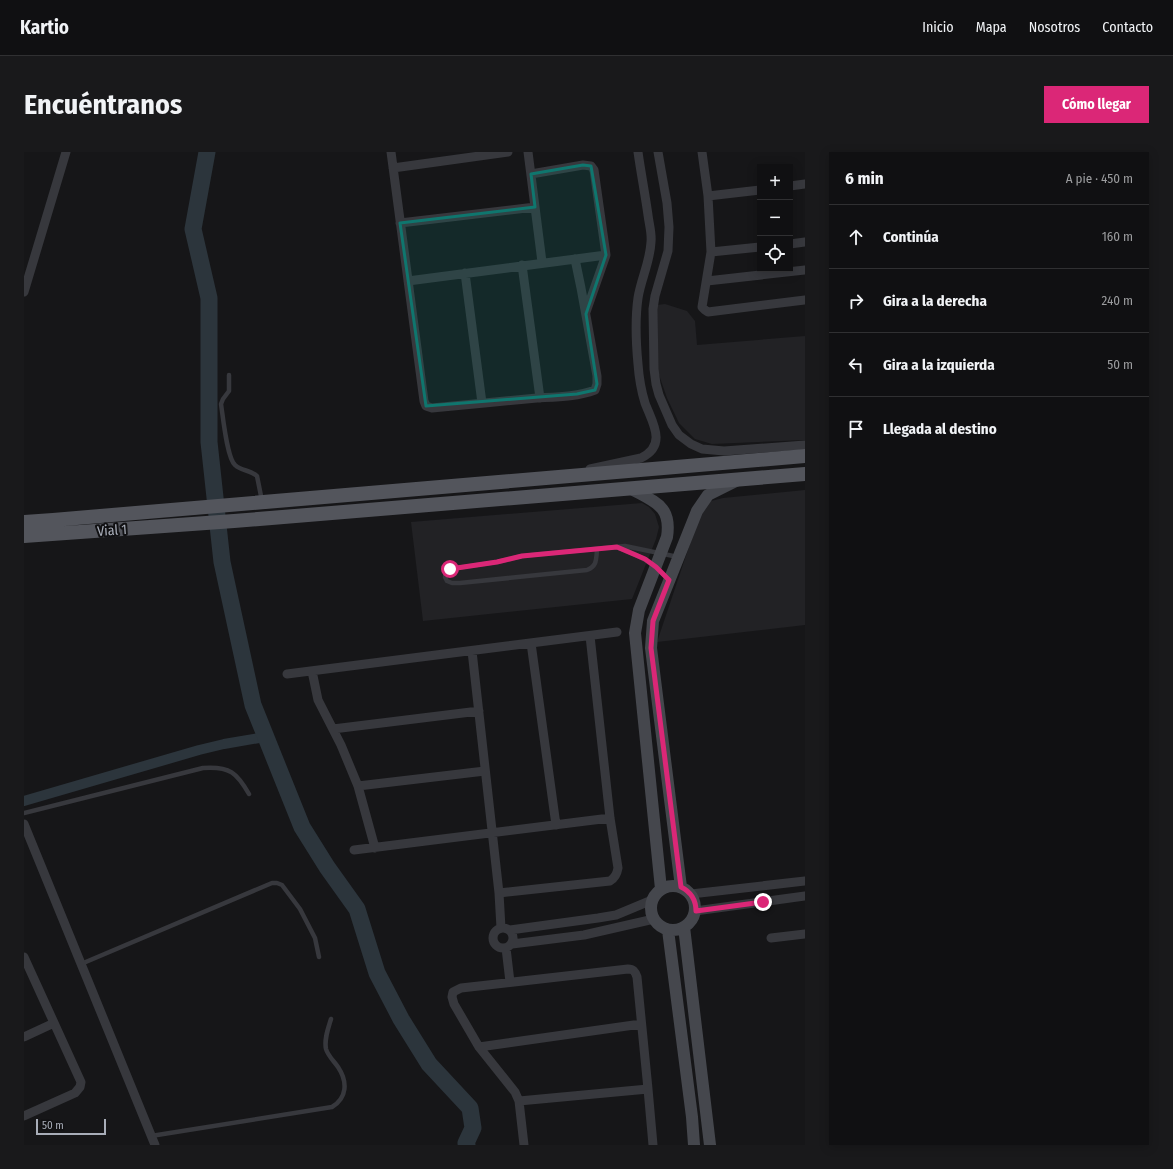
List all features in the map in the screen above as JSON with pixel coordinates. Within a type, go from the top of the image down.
[{"type":"main road","name":"Vial 1","points":[[24,522],[805,456]]},
{"type":"main road","name":"Vial 1","points":[[24,536],[234,521],[805,474]]},
{"type":"street","points":[[24,292],[66,152]]},
{"type":"street","points":[[391,152],[424,401],[426,406],[432,408],[540,398],[577,394],[595,390],[597,376],[575,259]]},
{"type":"street","points":[[393,168],[508,152]]},
{"type":"street","points":[[528,152],[542,262]]},
{"type":"street","points":[[572,476],[591,468],[641,458],[649,454],[654,447],[656,438],[656,429],[645,404],[641,388],[637,356],[637,309],[640,290],[649,259],[651,240],[638,152]]},
{"type":"street","points":[[658,152],[670,227],[668,251],[655,296],[653,309],[654,369],[659,394],[672,425],[679,435],[691,444],[702,449],[724,451],[805,445]]},
{"type":"street","points":[[702,152],[708,196],[711,252],[702,307],[704,310],[708,312],[805,300]]},
{"type":"street","points":[[531,174],[583,165],[592,166],[594,170],[606,255],[586,314]]},
{"type":"street","points":[[793,186],[805,184]]},
{"type":"street","points":[[708,196],[757,190]]},
{"type":"street","points":[[400,223],[535,207]]},
{"type":"street","points":[[793,244],[805,242]]},
{"type":"street","points":[[711,252],[757,247]]},
{"type":"street","points":[[408,281],[542,262],[606,255]]},
{"type":"street","points":[[522,265],[540,398]]},
{"type":"street","points":[[707,281],[805,270]]},
{"type":"street","points":[[465,273],[482,403]]},
{"type":"street","points":[[637,309],[653,309]]},
{"type":"street","points":[[641,388],[656,384]]},
{"type":"street","points":[[681,887],[651,648],[653,621],[697,511],[708,495],[741,479]]},
{"type":"street","points":[[630,488],[658,504],[665,511],[668,517],[669,526],[661,554],[639,610],[635,633],[661,889]]},
{"type":"street","points":[[287,674],[617,632]]},
{"type":"street","points":[[499,893],[610,881],[618,872],[610,818],[590,636]]},
{"type":"street","points":[[531,643],[556,825]]},
{"type":"street","points":[[472,651],[499,893],[501,928]]},
{"type":"street","points":[[312,671],[318,700],[346,756],[358,786],[375,848]]},
{"type":"street","points":[[333,729],[479,712]]},
{"type":"street","points":[[358,786],[485,771]]},
{"type":"street","points":[[354,850],[610,818]]},
{"type":"street","points":[[24,824],[153,1141]]},
{"type":"street","points":[[691,894],[802,882],[802,897],[696,911]]},
{"type":"street","points":[[762,886],[763,902]]},
{"type":"street","points":[[667,887],[681,887],[691,894],[696,905],[694,918],[684,927],[668,930],[657,924],[654,919],[651,913],[652,900],[661,889],[667,887]]},
{"type":"street","points":[[510,930],[616,914],[652,900]]},
{"type":"street","points":[[510,982],[509,946],[514,937],[510,930],[504,927],[498,929],[493,935],[493,942],[499,947],[509,946],[551,939],[584,935],[654,919]]},
{"type":"street","points":[[549,925],[551,939]]},
{"type":"street","points":[[684,927],[710,1145]]},
{"type":"street","points":[[668,930],[692,1117],[694,1145]]},
{"type":"street","points":[[771,938],[805,934]]},
{"type":"street","points":[[24,957],[80,1077],[80,1087],[78,1091],[24,1116]]},
{"type":"street","points":[[524,1145],[519,1101],[515,1092],[479,1047],[454,1004],[452,997],[453,992],[461,988],[628,968],[636,972],[637,977],[653,1145]]},
{"type":"street","points":[[24,1037],[54,1023]]},
{"type":"street","points":[[479,1047],[641,1024]]},
{"type":"street","points":[[519,1101],[648,1089]]},
{"type":"lane","points":[[228,375],[229,391],[221,404],[230,456],[235,465],[239,468],[254,473],[257,476],[262,502]]},
{"type":"lane","points":[[597,550],[595,565],[587,570],[460,583],[447,582],[445,576],[446,572],[450,569],[457,567],[484,564],[522,556],[617,547],[632,547],[678,557]]},
{"type":"lane","points":[[617,547],[640,557],[656,567],[669,580]]},
{"type":"lane","points":[[24,813],[204,768],[228,770],[235,774],[241,779],[249,794]]},
{"type":"lane","points":[[81,964],[272,883],[282,885],[300,909],[315,938],[319,956]]},
{"type":"lane","points":[[153,1141],[332,1107],[338,1103],[342,1098],[344,1091],[343,1075],[327,1054],[325,1041],[331,1019]]},
{"type":"highlighted area","points":[[583,165],[591,166],[606,255],[586,314],[597,384],[595,390],[577,394],[426,406],[400,223],[535,207],[531,174]]},
{"type":"shaded area","points":[[665,304],[687,311],[695,321],[697,345],[805,336],[805,440],[712,444],[695,439],[679,423],[667,398],[658,372],[657,305]]},
{"type":"shaded area","points":[[805,490],[805,625],[657,642],[701,511],[711,501],[723,498]]},
{"type":"shaded area","points":[[642,503],[649,507],[655,514],[659,527],[656,539],[632,599],[423,621],[411,522]]},
{"type":"waterway","points":[[207,152],[193,229],[209,298],[209,442],[222,562],[253,705],[302,827],[327,867],[357,909],[377,973],[401,1019],[429,1064],[470,1108],[473,1128],[466,1143],[467,1145]]},
{"type":"waterway","points":[[24,801],[199,750],[265,737]]},
{"type":"route","points":[[450,569],[497,562],[522,556],[617,547],[645,559],[656,567],[669,580],[653,621],[651,648],[681,887],[691,894],[696,905],[696,911],[763,902]]}]
